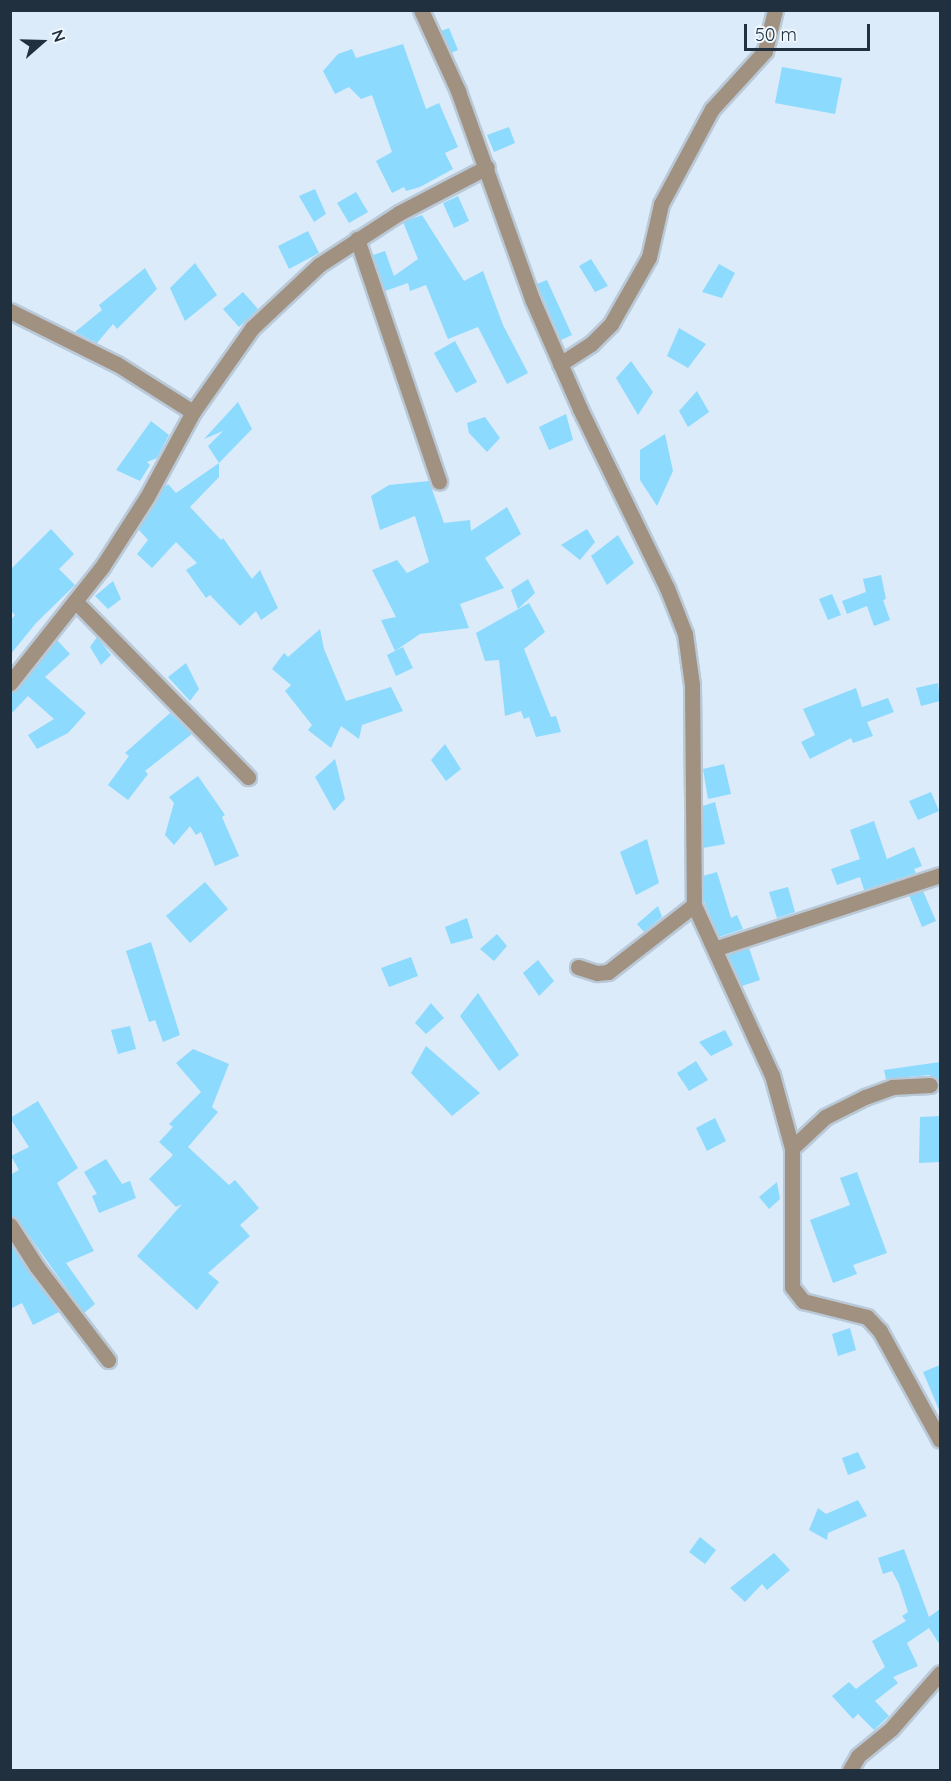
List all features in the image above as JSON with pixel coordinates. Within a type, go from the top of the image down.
[{"type":"street","points":[[421,10],[487,167],[532,299],[560,364],[663,578],[685,634],[692,685],[691,867],[694,905],[717,948],[772,1075],[792,1148],[792,1287],[803,1301],[867,1317],[880,1331],[940,1440]]},
{"type":"street","points":[[560,364],[591,344],[611,324],[646,266],[661,204],[712,109],[765,51],[775,10]]},
{"type":"street","points":[[13,675],[75,601],[147,497],[193,412],[252,328],[319,265],[357,238],[487,167]]},
{"type":"street","points":[[357,238],[439,481]]},
{"type":"street","points":[[10,311],[117,364],[193,412]]},
{"type":"street","points":[[75,601],[248,777]]},
{"type":"street","points":[[717,948],[940,875]]},
{"type":"street","points":[[578,967],[597,973],[608,972],[694,905]]},
{"type":"street","points":[[792,1148],[825,1117],[865,1096],[892,1087],[930,1085]]},
{"type":"street","points":[[10,1225],[37,1268],[108,1360]]},
{"type":"street","points":[[850,1770],[858,1756],[891,1729],[940,1673]]},
{"type":"building","points":[[449,28],[458,50],[451,53],[441,31]]},
{"type":"building","points":[[403,44],[426,109],[439,103],[458,147],[445,153],[453,169],[420,187],[406,191],[404,187],[392,193],[376,161],[392,152],[372,95],[361,99],[349,87],[335,94],[323,71],[338,54],[352,49],[356,58]]},
{"type":"building","points":[[782,67],[842,78],[835,114],[775,103]]},
{"type":"building","points":[[509,127],[515,143],[494,152],[487,135]]},
{"type":"building","points":[[315,189],[326,214],[314,222],[299,196]]},
{"type":"building","points":[[356,192],[368,212],[349,223],[337,203]]},
{"type":"building","points":[[458,196],[469,221],[454,228],[443,203]]},
{"type":"building","points":[[422,215],[464,281],[483,271],[503,325],[528,373],[507,384],[478,327],[448,339],[426,285],[410,291],[408,283],[385,291],[373,255],[385,251],[394,276],[418,259],[403,222]]},
{"type":"building","points":[[308,231],[319,253],[289,269],[278,246]]},
{"type":"building","points":[[591,259],[608,286],[595,292],[579,266]]},
{"type":"building","points":[[195,263],[217,295],[185,321],[170,288]]},
{"type":"building","points":[[719,264],[735,273],[722,298],[702,292]]},
{"type":"building","points":[[145,268],[157,289],[117,329],[113,324],[97,343],[75,332],[102,310],[99,305]]},
{"type":"building","points":[[547,280],[572,335],[561,340],[537,284]]},
{"type":"building","points":[[243,292],[258,309],[239,327],[223,309]]},
{"type":"building","points":[[679,328],[706,344],[688,368],[667,356]]},
{"type":"building","points":[[455,341],[477,382],[456,393],[434,353]]},
{"type":"building","points":[[631,361],[653,392],[638,415],[616,378]]},
{"type":"building","points":[[697,391],[709,412],[688,427],[679,411]]},
{"type":"building","points":[[238,402],[252,429],[219,463],[208,446],[223,431],[204,439]]},
{"type":"building","points":[[566,414],[573,440],[549,450],[539,427]]},
{"type":"building","points":[[485,417],[500,438],[487,452],[469,433],[467,423]]},
{"type":"building","points":[[151,421],[169,435],[157,458],[147,462],[150,465],[140,481],[116,470]]},
{"type":"building","points":[[665,434],[673,471],[657,506],[640,480],[640,450]]},
{"type":"building","points":[[219,463],[219,477],[190,507],[221,540],[223,538],[252,579],[260,570],[278,608],[261,620],[256,611],[240,626],[210,595],[206,598],[186,570],[197,563],[176,542],[152,568],[137,554],[148,540],[138,529],[162,489],[168,484],[176,493]]},
{"type":"building","points":[[429,481],[444,523],[470,520],[471,531],[507,507],[521,534],[485,558],[504,588],[460,604],[469,628],[420,634],[395,651],[381,620],[396,617],[372,570],[397,560],[407,573],[429,562],[415,516],[380,530],[371,496],[389,485]]},
{"type":"building","points":[[51,529],[74,554],[59,569],[75,585],[36,623],[10,655],[10,621],[15,615],[10,610],[10,570]]},
{"type":"building","points":[[587,529],[595,542],[580,560],[561,545]]},
{"type":"building","points":[[618,535],[634,563],[607,585],[591,556]]},
{"type":"building","points":[[881,575],[886,599],[883,600],[890,620],[874,626],[867,606],[847,614],[842,601],[866,592],[863,579]]},
{"type":"building","points":[[528,579],[535,593],[518,609],[511,590]]},
{"type":"building","points":[[113,581],[121,599],[108,609],[95,596]]},
{"type":"building","points":[[832,594],[841,615],[828,620],[819,599]]},
{"type":"building","points":[[529,603],[545,632],[524,649],[551,717],[556,716],[561,732],[536,737],[529,717],[524,719],[521,711],[505,716],[499,660],[485,661],[476,633]]},
{"type":"building","points":[[320,629],[324,649],[346,701],[391,687],[403,711],[362,725],[359,739],[341,726],[331,748],[308,730],[312,725],[285,691],[291,685],[272,669],[284,653],[288,657]]},
{"type":"building","points":[[97,637],[111,655],[101,665],[90,647]]},
{"type":"building","points":[[57,640],[70,654],[45,677],[86,713],[68,733],[37,749],[28,735],[54,719],[28,696],[10,715],[10,695]]},
{"type":"building","points":[[403,647],[413,668],[396,676],[387,655]]},
{"type":"building","points":[[186,663],[199,689],[190,701],[168,677]]},
{"type":"building","points":[[938,683],[940,701],[921,706],[916,688]]},
{"type":"building","points":[[856,688],[862,707],[888,698],[894,712],[867,722],[873,736],[853,743],[851,738],[810,759],[801,742],[815,735],[803,709]]},
{"type":"building","points":[[170,713],[192,734],[145,771],[148,774],[128,800],[108,785],[129,756],[125,753]]},
{"type":"building","points":[[445,744],[461,769],[446,781],[431,760]]},
{"type":"building","points":[[335,759],[345,799],[334,811],[315,777]]},
{"type":"building","points":[[724,764],[731,794],[708,799],[703,769]]},
{"type":"building","points":[[198,776],[225,815],[222,817],[239,856],[215,866],[201,832],[196,835],[190,826],[174,845],[165,835],[174,803],[169,797]]},
{"type":"building","points":[[931,792],[939,811],[918,820],[909,801]]},
{"type":"building","points":[[715,802],[725,844],[703,848],[703,806]]},
{"type":"building","points":[[874,821],[887,859],[914,847],[922,866],[914,869],[916,873],[864,890],[860,877],[837,885],[831,869],[860,859],[850,830]]},
{"type":"building","points":[[647,839],[659,883],[636,895],[620,852]]},
{"type":"building","points":[[717,872],[731,918],[737,915],[743,929],[719,937],[704,901],[703,876]]},
{"type":"building","points":[[205,882],[228,909],[190,943],[166,916]]},
{"type":"building","points":[[788,887],[795,912],[777,918],[769,892]]},
{"type":"building","points":[[923,891],[936,921],[922,927],[909,895]]},
{"type":"building","points":[[658,906],[662,917],[644,932],[637,924]]},
{"type":"building","points":[[467,918],[473,938],[451,944],[445,927]]},
{"type":"building","points":[[497,934],[507,946],[494,961],[480,949]]},
{"type":"building","points":[[151,942],[180,1035],[163,1042],[155,1020],[149,1022],[126,951]]},
{"type":"building","points":[[749,948],[760,980],[742,986],[728,955]]},
{"type":"building","points":[[411,957],[418,976],[389,987],[381,968]]},
{"type":"building","points":[[538,960],[554,981],[539,996],[523,973]]},
{"type":"building","points":[[478,993],[519,1055],[499,1071],[460,1016]]},
{"type":"building","points":[[431,1003],[444,1018],[426,1034],[415,1023]]},
{"type":"building","points":[[130,1026],[136,1049],[118,1054],[111,1030]]},
{"type":"building","points":[[725,1030],[733,1045],[711,1056],[699,1042]]},
{"type":"building","points":[[426,1046],[480,1093],[452,1116],[411,1073]]},
{"type":"building","points":[[193,1049],[229,1064],[212,1107],[218,1112],[188,1147],[229,1185],[235,1180],[259,1208],[240,1225],[250,1236],[208,1273],[219,1282],[197,1310],[137,1256],[182,1204],[176,1207],[149,1179],[173,1155],[159,1142],[173,1127],[169,1124],[201,1092],[176,1063]]},
{"type":"building","points":[[696,1061],[708,1080],[689,1091],[677,1073]]},
{"type":"building","points":[[940,1062],[940,1081],[929,1075],[886,1079],[884,1070]]},
{"type":"building","points":[[38,1101],[78,1168],[57,1183],[94,1251],[66,1263],[95,1304],[84,1313],[18,1220],[10,1215],[10,1175],[19,1170],[11,1156],[29,1147],[10,1118]]},
{"type":"building","points":[[940,1116],[940,1162],[919,1163],[920,1117]]},
{"type":"building","points":[[715,1118],[726,1141],[707,1151],[696,1128]]},
{"type":"building","points":[[106,1159],[122,1184],[130,1181],[136,1198],[99,1213],[92,1196],[97,1194],[84,1172]]},
{"type":"building","points":[[857,1172],[887,1253],[853,1265],[857,1274],[833,1283],[810,1220],[850,1205],[840,1178]]},
{"type":"building","points":[[777,1182],[780,1199],[769,1209],[759,1197]]},
{"type":"building","points":[[10,1244],[59,1312],[33,1325],[22,1303],[10,1309]]},
{"type":"building","points":[[850,1328],[856,1350],[838,1356],[832,1334]]},
{"type":"building","points":[[940,1365],[940,1412],[923,1372]]},
{"type":"building","points":[[858,1452],[866,1468],[848,1475],[842,1458]]},
{"type":"building","points":[[858,1500],[867,1516],[828,1533],[827,1540],[809,1530],[818,1508],[826,1514]]},
{"type":"building","points":[[700,1537],[716,1550],[705,1564],[689,1552]]},
{"type":"building","points":[[904,1549],[929,1617],[940,1609],[940,1645],[929,1628],[907,1643],[918,1666],[893,1677],[898,1683],[875,1701],[889,1716],[874,1730],[858,1714],[853,1719],[832,1696],[849,1682],[856,1689],[885,1667],[872,1641],[906,1621],[902,1616],[908,1612],[892,1571],[883,1574],[878,1558]]},
{"type":"building","points":[[774,1553],[790,1570],[767,1590],[762,1584],[745,1602],[730,1588]]}]
